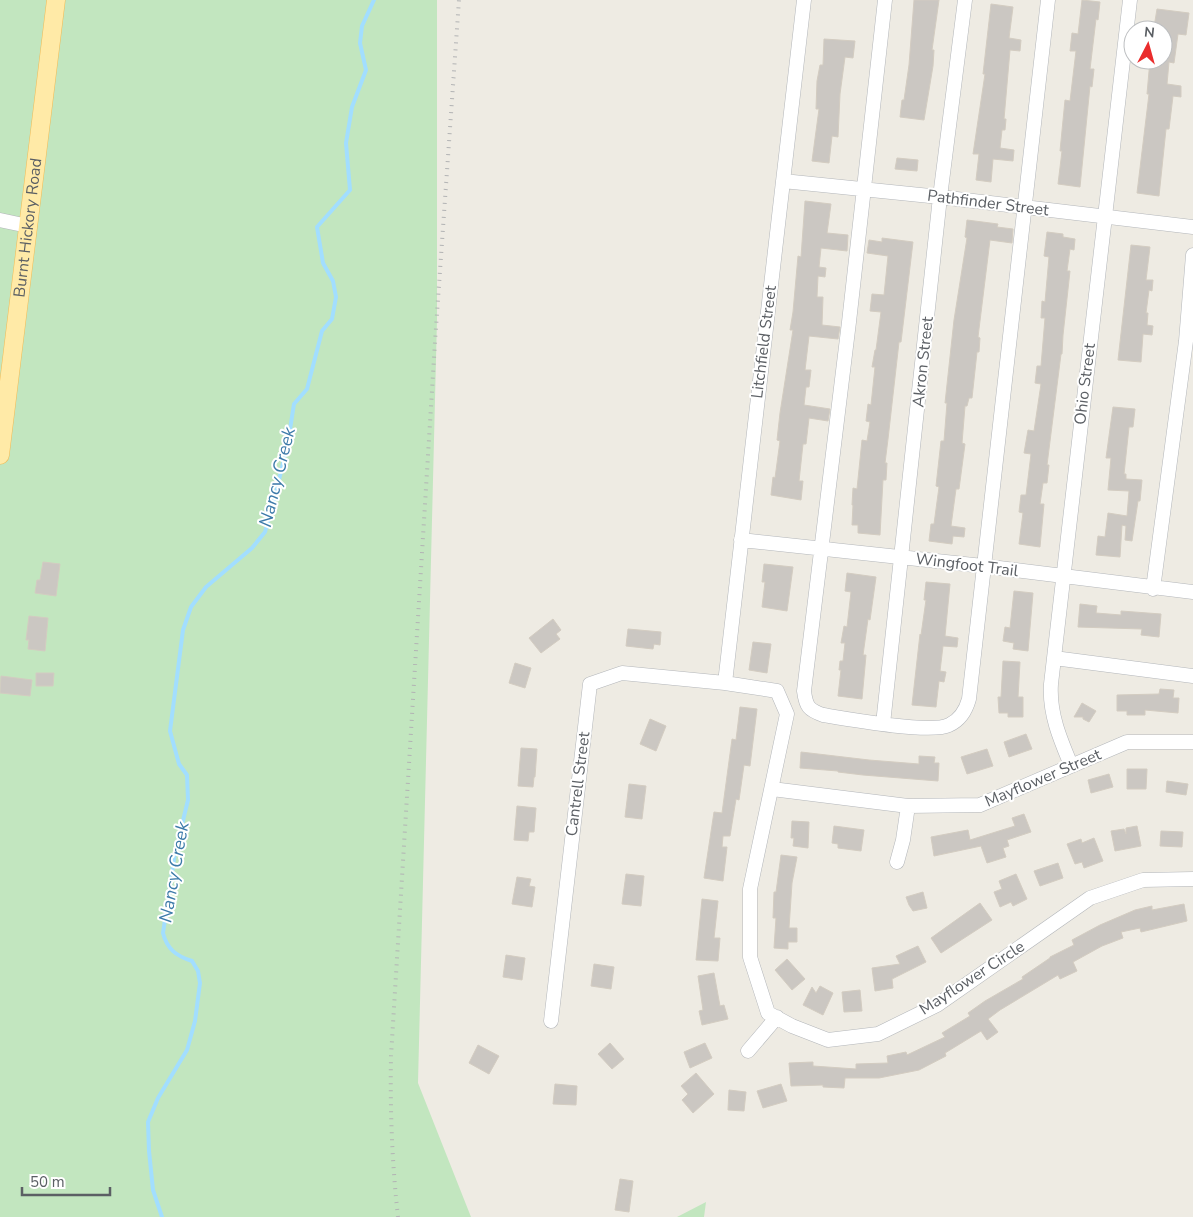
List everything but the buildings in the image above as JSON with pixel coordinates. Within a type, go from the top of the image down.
[{"type":"main road","name":"Burnt Hickory Road","points":[[0,455],[56,0]]},
{"type":"street","name":"Litchfield Street","points":[[725,684],[804,0]]},
{"type":"street","points":[[884,0],[864,189],[804,691],[806,702],[811,711],[823,716],[937,729],[949,726],[960,717],[967,708],[969,699],[1048,0]]},
{"type":"street","name":"Akron Street","points":[[884,724],[940,197],[965,0]]},
{"type":"street","name":"Ohio Street","points":[[1071,765],[1058,733],[1050,703],[1062,577],[1130,0]]},
{"type":"street","name":"Pathfinder Street","points":[[782,181],[940,197],[1193,227]]},
{"type":"street","points":[[0,220],[28,226]]},
{"type":"street","points":[[1153,589],[1186,342],[1193,255]]},
{"type":"street","name":"Wingfoot Trail","points":[[741,540],[983,566],[1153,589],[1193,592]]},
{"type":"street","points":[[1054,658],[1193,676]]},
{"type":"street","name":"Cantrell Street","points":[[551,1021],[590,684],[622,673],[725,684]]},
{"type":"street","name":"Mayflower Circle","points":[[725,684],[777,691],[787,714],[750,889],[750,957],[768,1013],[792,1026],[828,1040],[878,1034],[937,1005],[1090,898],[1143,880],[1193,879]]},
{"type":"street","name":"Mayflower Street","points":[[772,789],[908,806],[980,805],[1127,742],[1193,742]]},
{"type":"street","points":[[897,862],[904,840],[908,806]]},
{"type":"street","points":[[748,1051],[777,1017]]},
{"type":"green space","points":[[0,0],[437,0],[437,319],[418,1083],[471,1217],[0,1217]]},
{"type":"green space","points":[[706,1202],[704,1217],[677,1217]]},
{"type":"waterway","name":"Nancy Creek","points":[[162,1217],[153,1190],[148,1122],[158,1098],[187,1050],[195,1021],[200,983],[198,971],[192,961],[181,957],[173,951],[163,933],[175,853],[188,800],[187,775],[179,764],[170,731],[183,630],[191,607],[206,587],[252,548],[265,532],[288,442],[294,404],[307,389],[322,331],[332,319],[336,297],[333,281],[323,263],[317,227],[350,190],[346,143],[352,107],[366,70],[360,43],[362,26],[374,0]]},
{"type":"railway","points":[[398,1217],[392,1136],[391,1056],[435,342],[459,0]]}]
